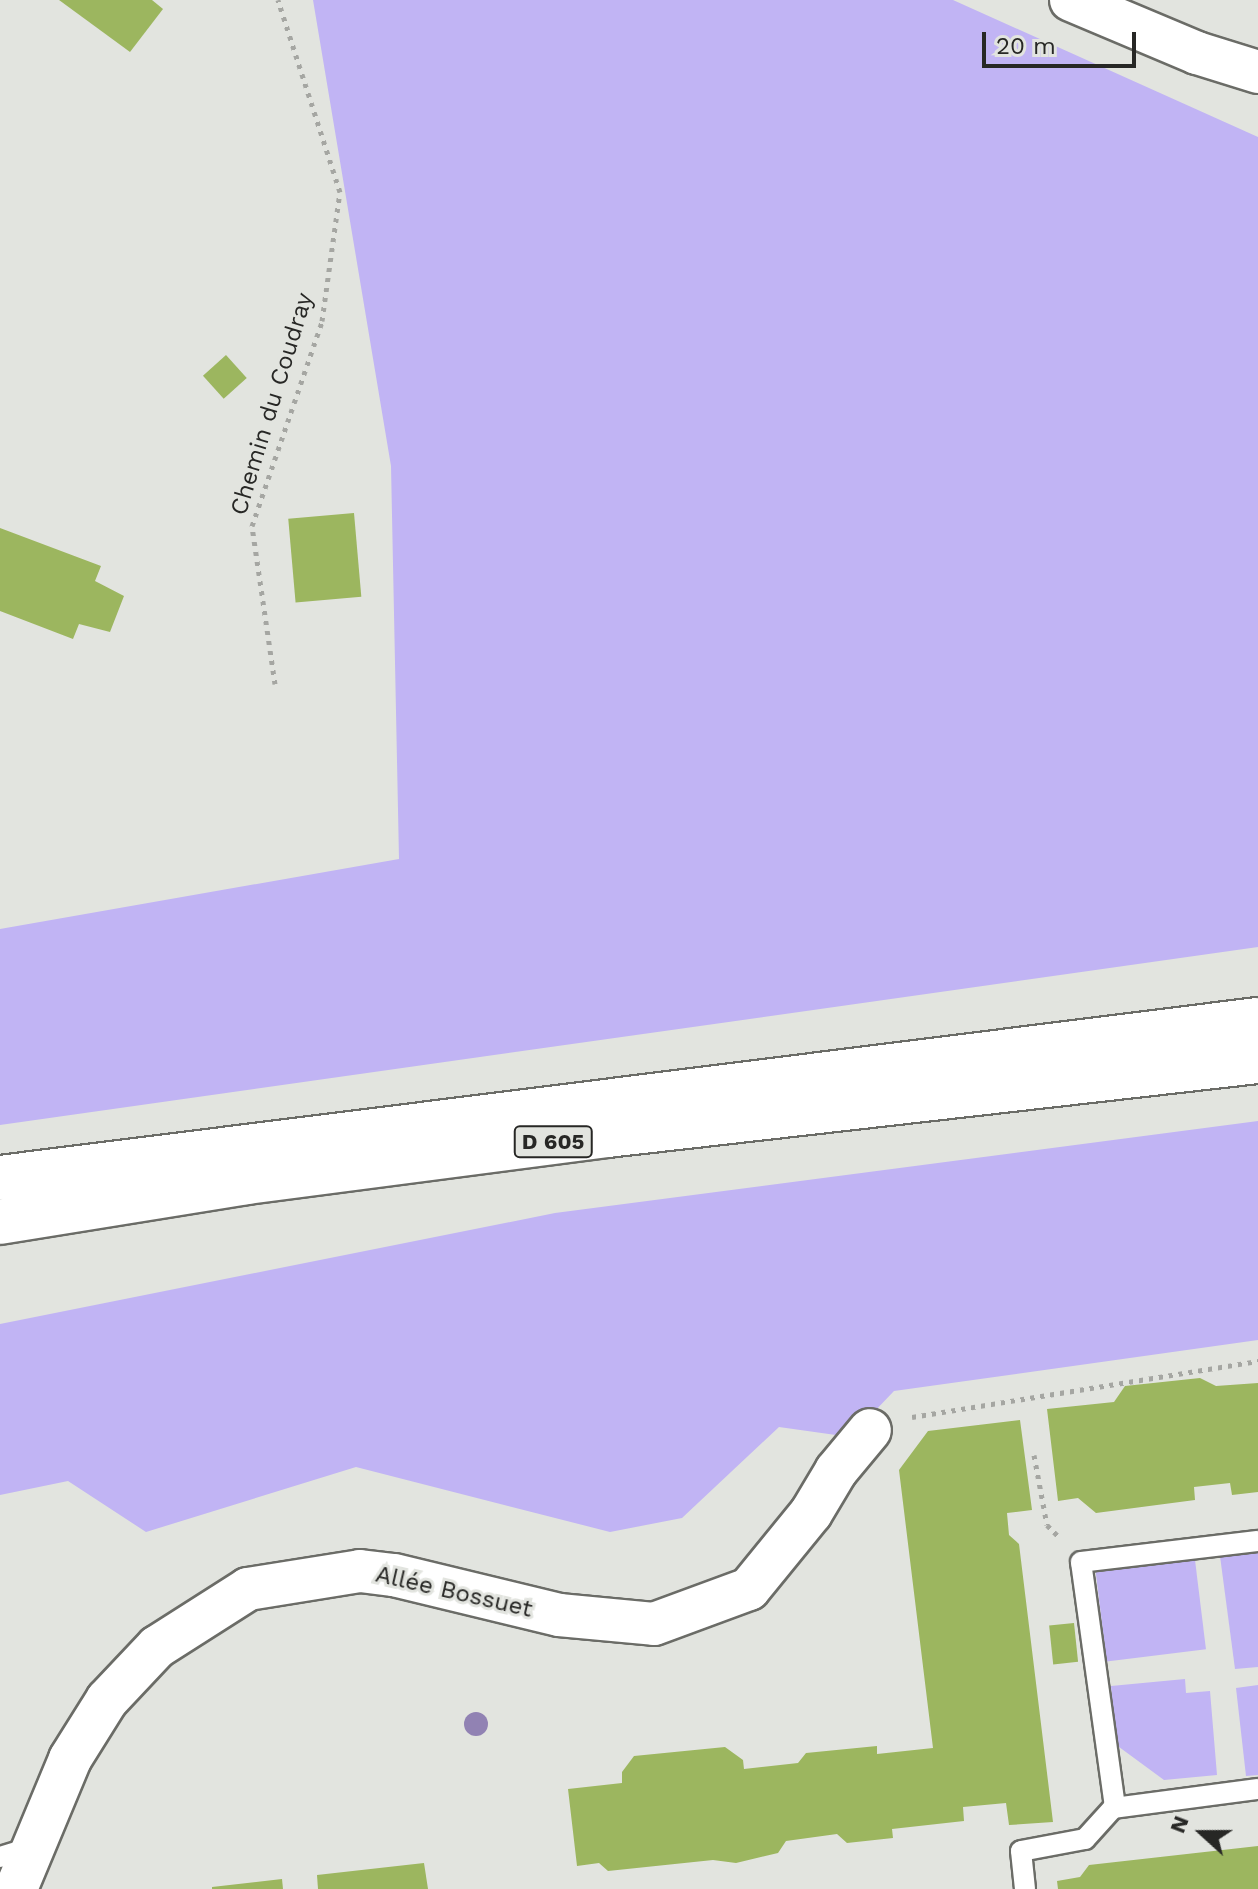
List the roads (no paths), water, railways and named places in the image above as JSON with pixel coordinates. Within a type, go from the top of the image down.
[{"type":"main road","name":"D 605","points":[[0,1178],[1258,1020]]},
{"type":"main road","name":"D 605","points":[[0,1222],[246,1182],[560,1141],[1258,1061]]},
{"type":"street","points":[[1071,0],[1197,53],[1258,72]]},
{"type":"street","name":"Allée Bossuet","points":[[16,1889],[16,1852],[107,1700],[157,1647],[248,1589],[360,1571],[394,1575],[559,1615],[654,1624],[749,1589],[811,1513],[836,1471],[870,1430]]},
{"type":"lane","points":[[1115,1807],[1081,1562],[1258,1541]]},
{"type":"lane","points":[[1025,1889],[1021,1851],[1085,1839],[1115,1807],[1258,1789]]}]
